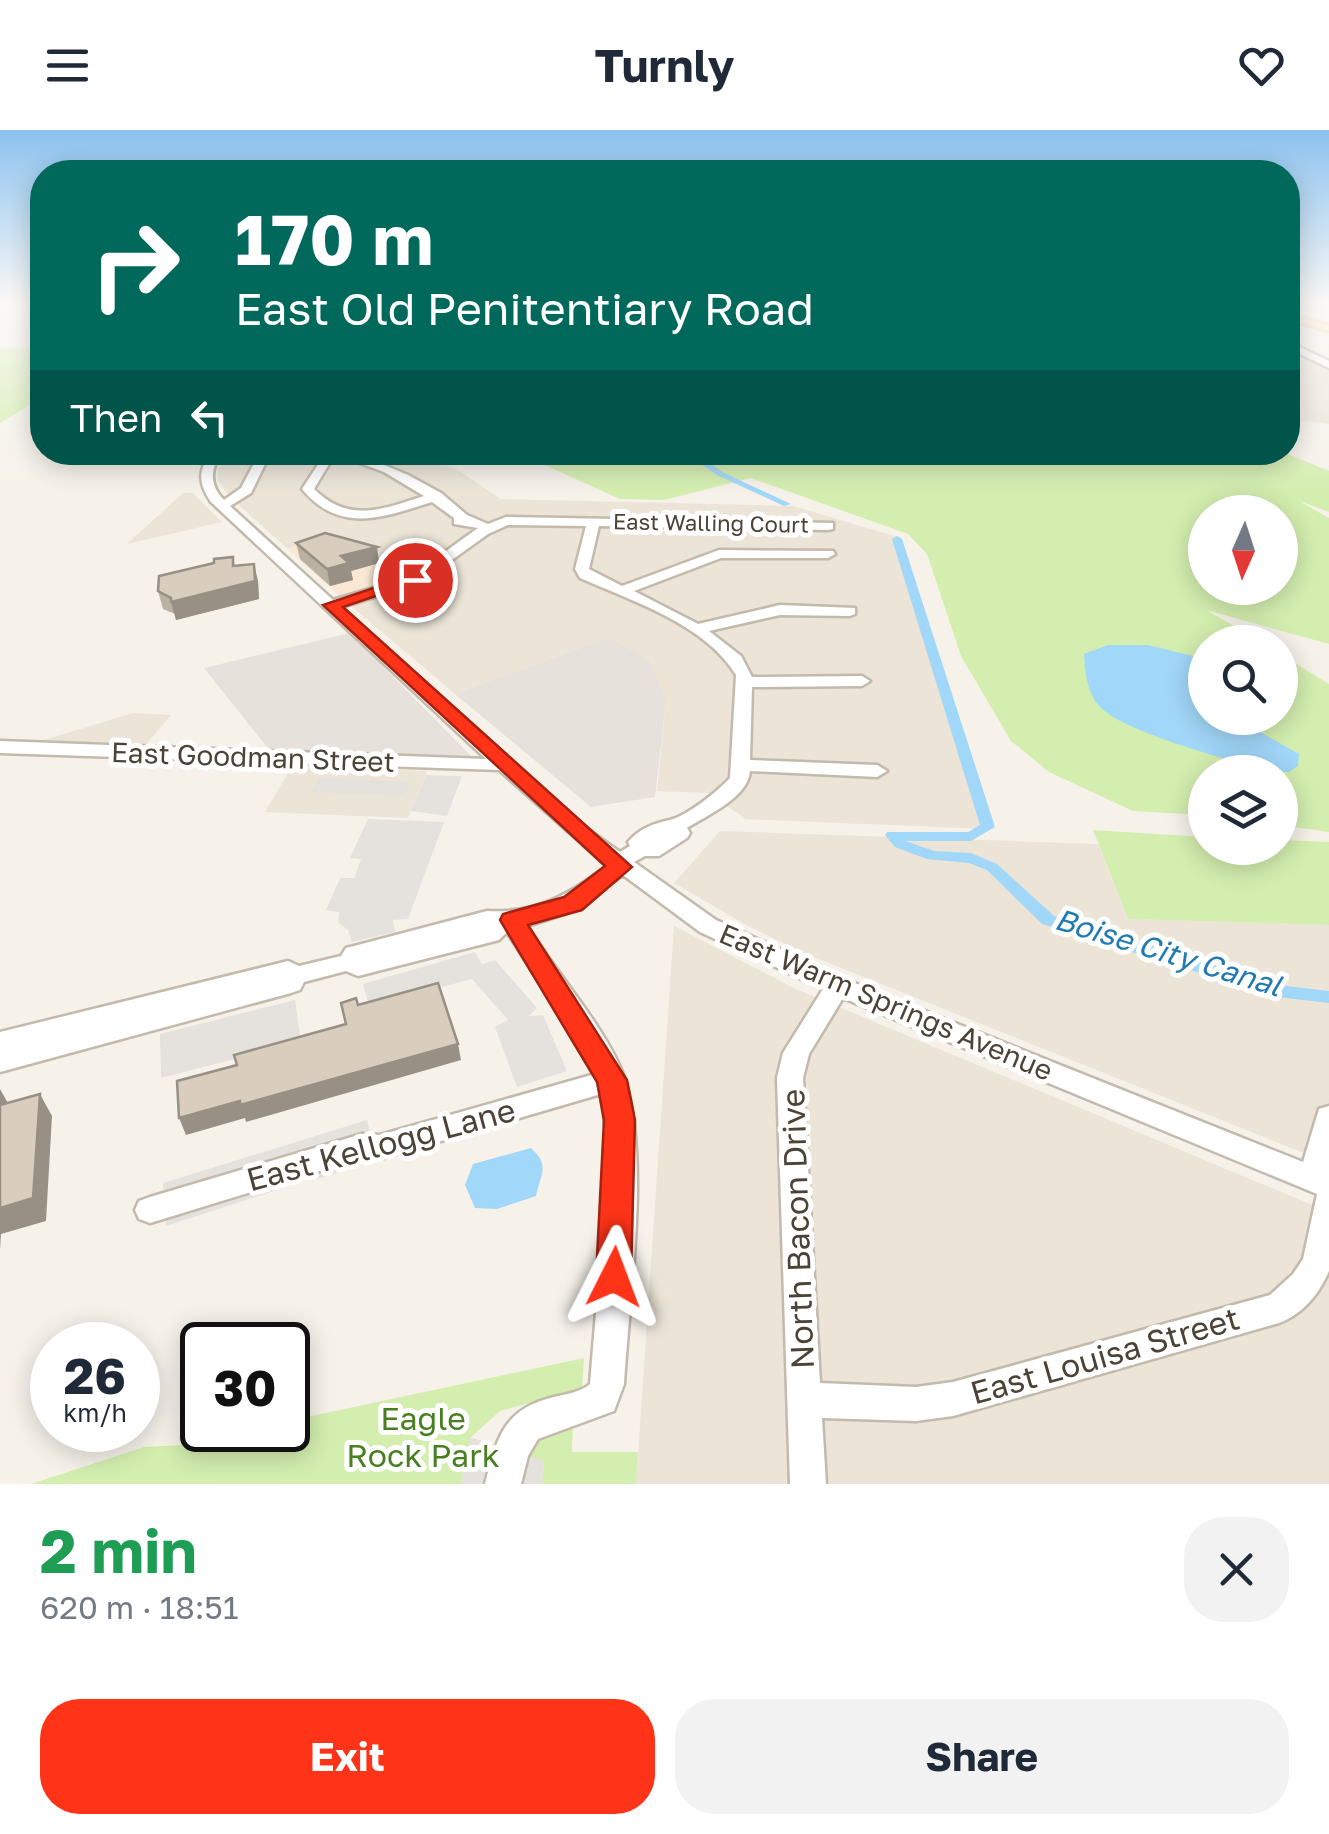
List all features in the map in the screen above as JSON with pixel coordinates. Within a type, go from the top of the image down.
[{"type":"street","points":[[209,465],[205,472],[206,486],[222,505],[244,495],[258,478],[257,465]]},
{"type":"street","points":[[323,465],[308,489],[358,518],[437,496]]},
{"type":"street","points":[[374,465],[403,475],[437,496],[465,524],[486,526]]},
{"type":"street","name":"East Warm Springs Avenue","points":[[222,505],[618,865],[708,926],[838,986],[1324,1188]]},
{"type":"street","name":"East Walling Court","points":[[486,526],[516,519],[828,526]]},
{"type":"street","points":[[0,1062],[290,984],[295,976],[349,962],[358,968],[491,934],[509,921],[573,904],[618,865],[642,848],[652,851],[680,833],[674,827],[734,788],[742,765],[744,682],[737,662],[695,629],[582,572],[594,521]]},
{"type":"street","points":[[331,605],[415,580],[486,526]]},
{"type":"street","points":[[621,591],[719,554],[828,554]]},
{"type":"street","points":[[695,629],[780,610],[850,610]]},
{"type":"street","points":[[744,682],[862,682]]},
{"type":"street","name":"East Goodman Street","points":[[0,747],[506,765]]},
{"type":"street","points":[[742,765],[877,771]]},
{"type":"street","points":[[504,1484],[519,1430],[538,1415],[586,1407],[602,1399],[607,1384],[620,1170],[620,1120],[612,1080],[509,921]]},
{"type":"street","points":[[0,1042],[288,970],[295,976]]},
{"type":"street","name":"North Bacon Drive","points":[[808,1484],[790,1078],[796,1053],[838,986]]},
{"type":"street","name":"East Kellogg Lane","points":[[150,1210],[362,1146],[380,1147],[612,1080]]},
{"type":"street","name":"East Louisa Street","points":[[805,1400],[916,1404],[952,1399],[1279,1308],[1305,1288],[1320,1266],[1329,1116]]},
{"type":"shaded area","points":[[1300,366],[1329,368],[1329,424],[1300,420]]},
{"type":"shaded area","points":[[220,465],[445,465],[501,499],[793,506],[901,538],[986,829],[746,819],[708,793],[657,791],[666,702],[608,638],[455,694],[343,599],[308,543],[288,549],[232,499],[218,481]]},
{"type":"shaded area","points":[[183,493],[193,493],[222,522],[127,544]]},
{"type":"shaded area","points":[[307,543],[419,571],[343,599],[288,549]]},
{"type":"shaded area","points":[[350,633],[473,758],[271,752],[204,668]]},
{"type":"shaded area","points":[[608,638],[649,660],[666,702],[655,797],[591,807],[455,694]]},
{"type":"shaded area","points":[[133,713],[171,715],[143,748],[31,744]]},
{"type":"shaded area","points":[[292,766],[427,771],[408,818],[265,812]]},
{"type":"shaded area","points":[[426,775],[462,776],[447,816],[411,811]]},
{"type":"shaded area","points":[[319,778],[410,782],[404,796],[312,792]]},
{"type":"shaded area","points":[[368,819],[444,822],[408,919],[393,920],[395,932],[352,942],[348,930],[338,922],[339,912],[326,910],[340,878],[354,878],[361,859],[350,858]]},
{"type":"shaded area","points":[[720,831],[1098,844],[1128,919],[1329,925],[1329,1163],[804,953],[748,926],[674,883]]},
{"type":"shaded area","points":[[674,926],[796,989],[1329,1212],[1329,1484],[636,1484]]},
{"type":"shaded area","points":[[475,952],[482,964],[495,960],[537,1008],[529,1016],[543,1015],[567,1071],[517,1087],[495,1027],[508,1020],[472,979],[369,1006],[363,984]]},
{"type":"shaded area","points":[[295,1000],[301,1042],[161,1078],[160,1034]]},
{"type":"shaded area","points":[[367,1120],[370,1132],[357,1136],[363,1165],[308,1182],[306,1170],[281,1177],[283,1188],[166,1226],[163,1183]]},
{"type":"shaded area","points":[[470,1437],[544,1461],[542,1484],[461,1484]]},
{"type":"green space","points":[[0,366],[30,366],[30,405],[0,423]]},
{"type":"green space","points":[[1300,459],[1329,471],[1329,512],[1299,501],[1329,518],[1329,644],[1298,635],[1298,625],[1260,625],[1206,610],[1232,625],[1188,625],[1188,735],[1298,735],[1298,665],[1329,684],[1329,832],[1298,828],[1298,755],[1188,755],[1188,814],[1133,811],[1049,772],[1011,741],[961,656],[927,554],[908,534],[751,478],[664,500],[620,499],[545,465],[1300,465]]},
{"type":"green space","points":[[1093,830],[1188,836],[1188,865],[1298,865],[1298,841],[1329,842],[1329,925],[1128,919]]},
{"type":"green space","name":"Eagle Rock Park","points":[[584,1358],[582,1389],[500,1411],[471,1437],[461,1484],[31,1484],[129,1452],[160,1452],[160,1446],[180,1445],[180,1452],[310,1452],[310,1416]]},
{"type":"green space","name":"Eagle Rock Park","points":[[573,1423],[572,1452],[638,1452],[636,1484],[542,1484],[544,1461],[524,1457],[526,1438]]},
{"type":"water","points":[[1108,645],[1148,645],[1188,655],[1188,735],[1265,735],[1299,754],[1298,766],[1298,755],[1214,755],[1130,726],[1099,706],[1086,675],[1084,654]]},
{"type":"water","points":[[531,1148],[542,1166],[536,1196],[497,1209],[475,1208],[465,1185],[473,1164]]},
{"type":"building","points":[[325,533],[377,547],[341,556],[349,563],[327,569],[296,543]]},
{"type":"building","points":[[233,557],[233,566],[254,564],[255,581],[171,602],[171,598],[158,591],[159,576]]},
{"type":"building","points":[[438,983],[458,1044],[240,1105],[240,1101],[179,1118],[177,1081],[237,1065],[234,1055],[346,1024],[341,1003],[356,998],[358,1005]]},
{"type":"building","points":[[40,1094],[33,1198],[0,1208],[0,1105]]},
{"type":"waterway","name":"Boise City Canal","points":[[707,465],[720,473]]},
{"type":"waterway","name":"Boise City Canal","points":[[725,475],[787,504]]},
{"type":"waterway","name":"Boise City Canal","points":[[897,539],[988,827],[971,837],[892,835],[900,844],[932,856],[971,858],[992,867],[1048,920],[1278,991],[1329,997]]},
{"type":"route","points":[[415,580],[331,605],[620,867],[573,904],[512,920],[612,1080],[620,1120],[614,1277]]}]
